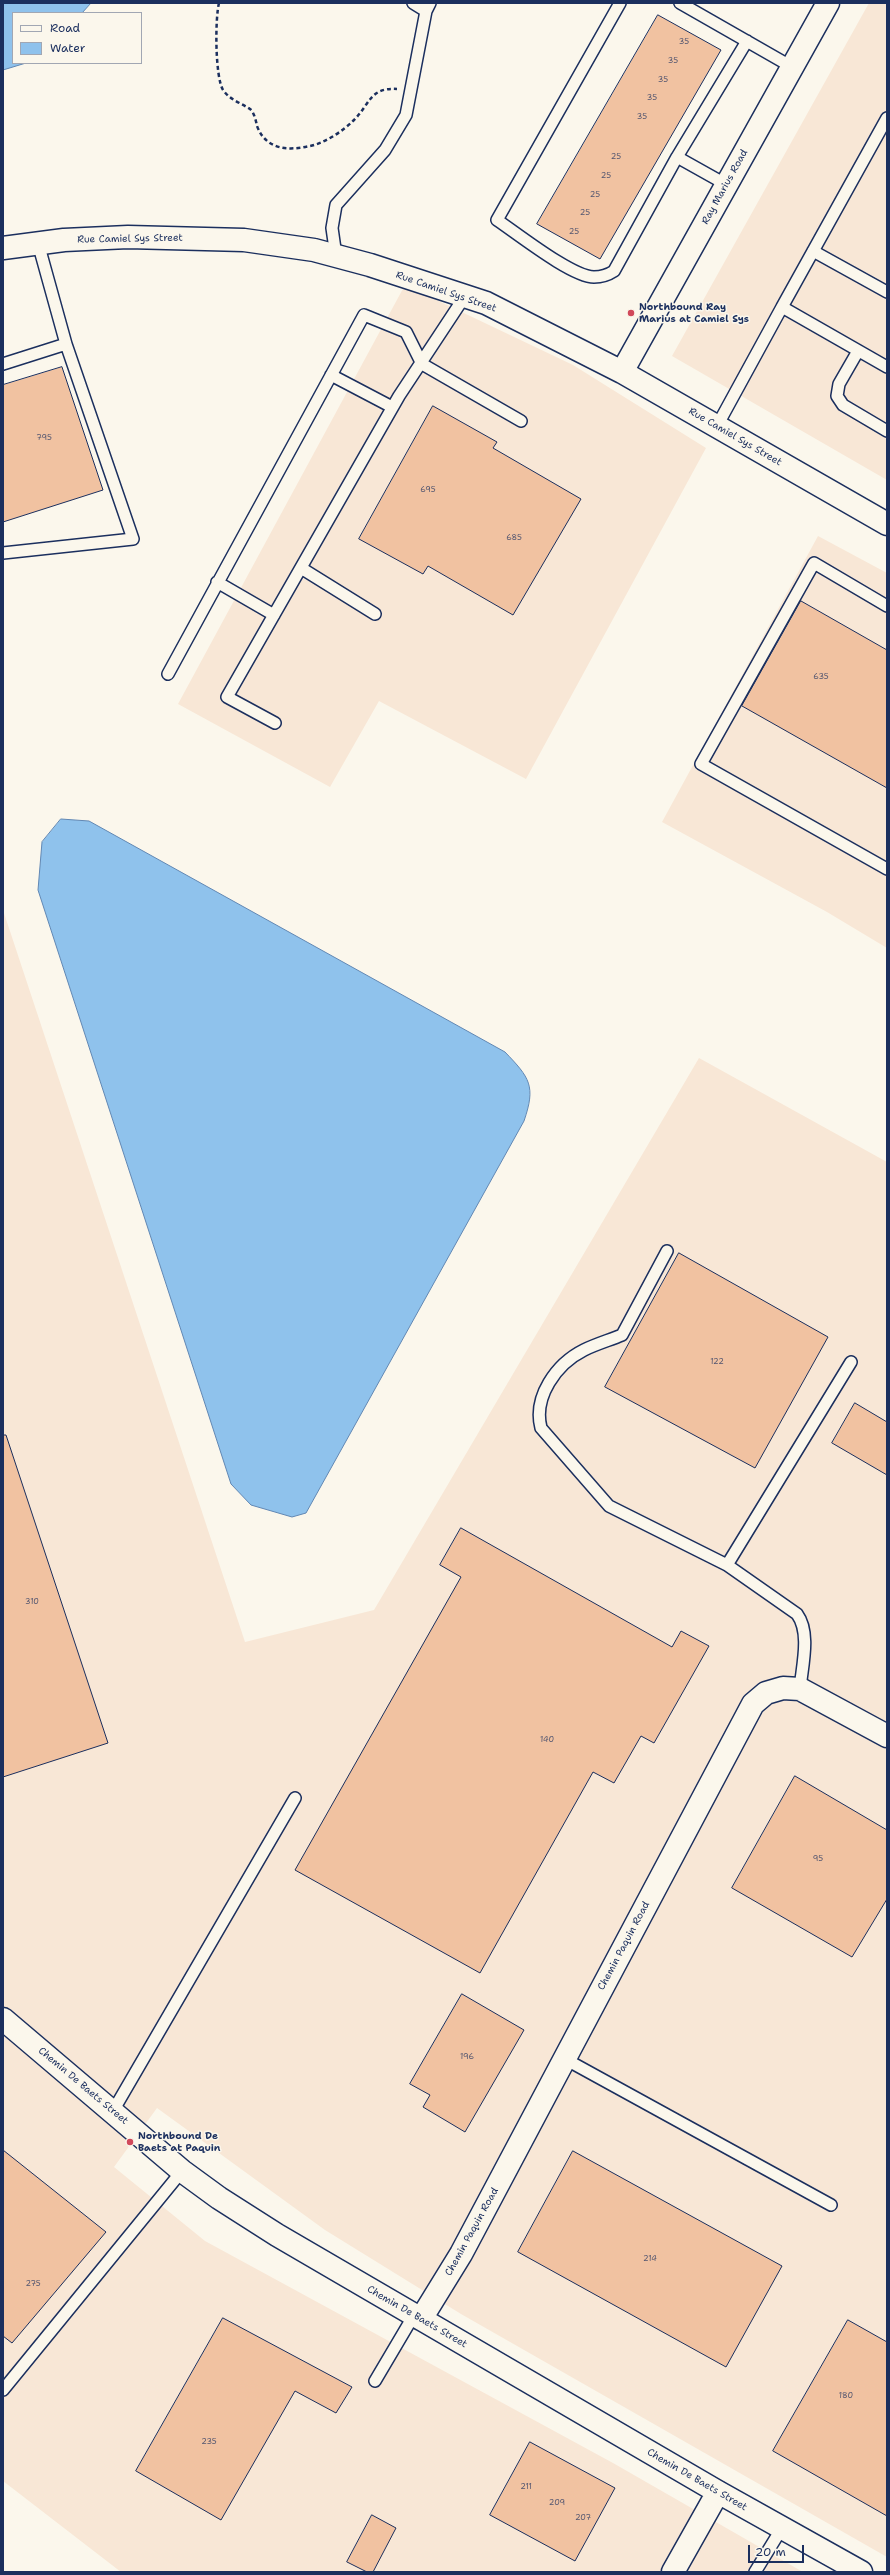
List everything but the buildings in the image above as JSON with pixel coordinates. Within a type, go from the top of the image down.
[{"type":"street","name":"Ray Marius Road","points":[[622,372],[828,3]]},
{"type":"street","name":"Rue Camiel Sys Street","points":[[3,248],[38,243],[128,237],[244,240],[314,250],[336,256],[486,303],[622,372],[887,524]]},
{"type":"street","name":"Chemin Paquin Road","points":[[417,2317],[461,2254],[752,1704],[766,1693],[783,1688],[800,1689],[887,1736]]},
{"type":"street","name":"Chemin De Baets Street","points":[[3,2020],[113,2111],[182,2171],[218,2198],[277,2235],[417,2317],[718,2492],[861,2572]]},
{"type":"street","points":[[673,2572],[718,2492]]},
{"type":"lane","points":[[336,256],[332,228],[336,205],[385,150],[406,115],[410,89],[428,7],[413,3]]},
{"type":"lane","points":[[620,3],[497,220],[576,272],[593,277],[608,275],[614,271],[677,157],[747,41]]},
{"type":"lane","points":[[681,3],[792,68]]},
{"type":"lane","points":[[717,426],[887,118]]},
{"type":"lane","points":[[677,157],[727,185]]},
{"type":"lane","points":[[3,553],[133,539],[66,344],[38,243]]},
{"type":"lane","points":[[813,251],[887,292]]},
{"type":"lane","points":[[276,723],[227,696],[392,408],[422,364],[464,296]]},
{"type":"lane","points":[[782,307],[887,367]]},
{"type":"lane","points":[[168,674],[364,315],[406,332],[422,364],[522,421]]},
{"type":"lane","points":[[3,364],[66,344]]},
{"type":"lane","points":[[858,351],[840,384],[837,396],[843,404],[887,431]]},
{"type":"lane","points":[[331,375],[392,408]]},
{"type":"lane","points":[[887,606],[814,563],[701,764],[887,869]]},
{"type":"lane","points":[[301,568],[374,614]]},
{"type":"lane","points":[[217,582],[274,615]]},
{"type":"lane","points":[[667,1251],[622,1335],[583,1350],[568,1361],[551,1379],[542,1397],[538,1414],[541,1428],[608,1506],[727,1565],[797,1614],[803,1622],[800,1689]]},
{"type":"lane","points":[[727,1565],[851,1362]]},
{"type":"lane","points":[[113,2111],[295,1798]]},
{"type":"lane","points":[[565,2059],[831,2205]]},
{"type":"lane","points":[[3,2390],[182,2171]]},
{"type":"lane","points":[[375,2381],[417,2317]]},
{"type":"lane","points":[[755,2572],[782,2528]]},
{"type":"path","points":[[219,3],[215,34],[223,89],[232,99],[251,110],[260,133],[268,144],[287,149],[312,146],[334,136],[354,120],[376,92],[387,88],[410,89]]},
{"type":"shaded area","points":[[869,3],[887,3],[887,480],[672,356]]},
{"type":"shaded area","points":[[405,285],[573,365],[706,448],[526,779],[379,701],[330,787],[178,704]]},
{"type":"shaded area","points":[[818,536],[887,573],[887,948],[827,912],[662,822]]},
{"type":"shaded area","points":[[3,910],[245,1642],[374,1610],[699,1058],[887,1162],[887,2557],[461,2314],[325,2230],[157,2108],[114,2167],[205,2241],[613,2463],[803,2572],[121,2572],[3,2481]]},
{"type":"water","points":[[3,3],[91,3],[83,12],[12,12],[12,64],[23,64],[3,70]]},
{"type":"water","points":[[61,819],[89,821],[505,1052],[520,1069],[528,1083],[530,1099],[524,1121],[306,1513],[292,1517],[251,1505],[231,1484],[38,890],[42,842]]},
{"type":"place","name":"Northbound Ray Marius at Camiel Sys","points":[[631,313]]},
{"type":"place","name":"Northbound De Baets at Paquin","points":[[130,2142]]}]
